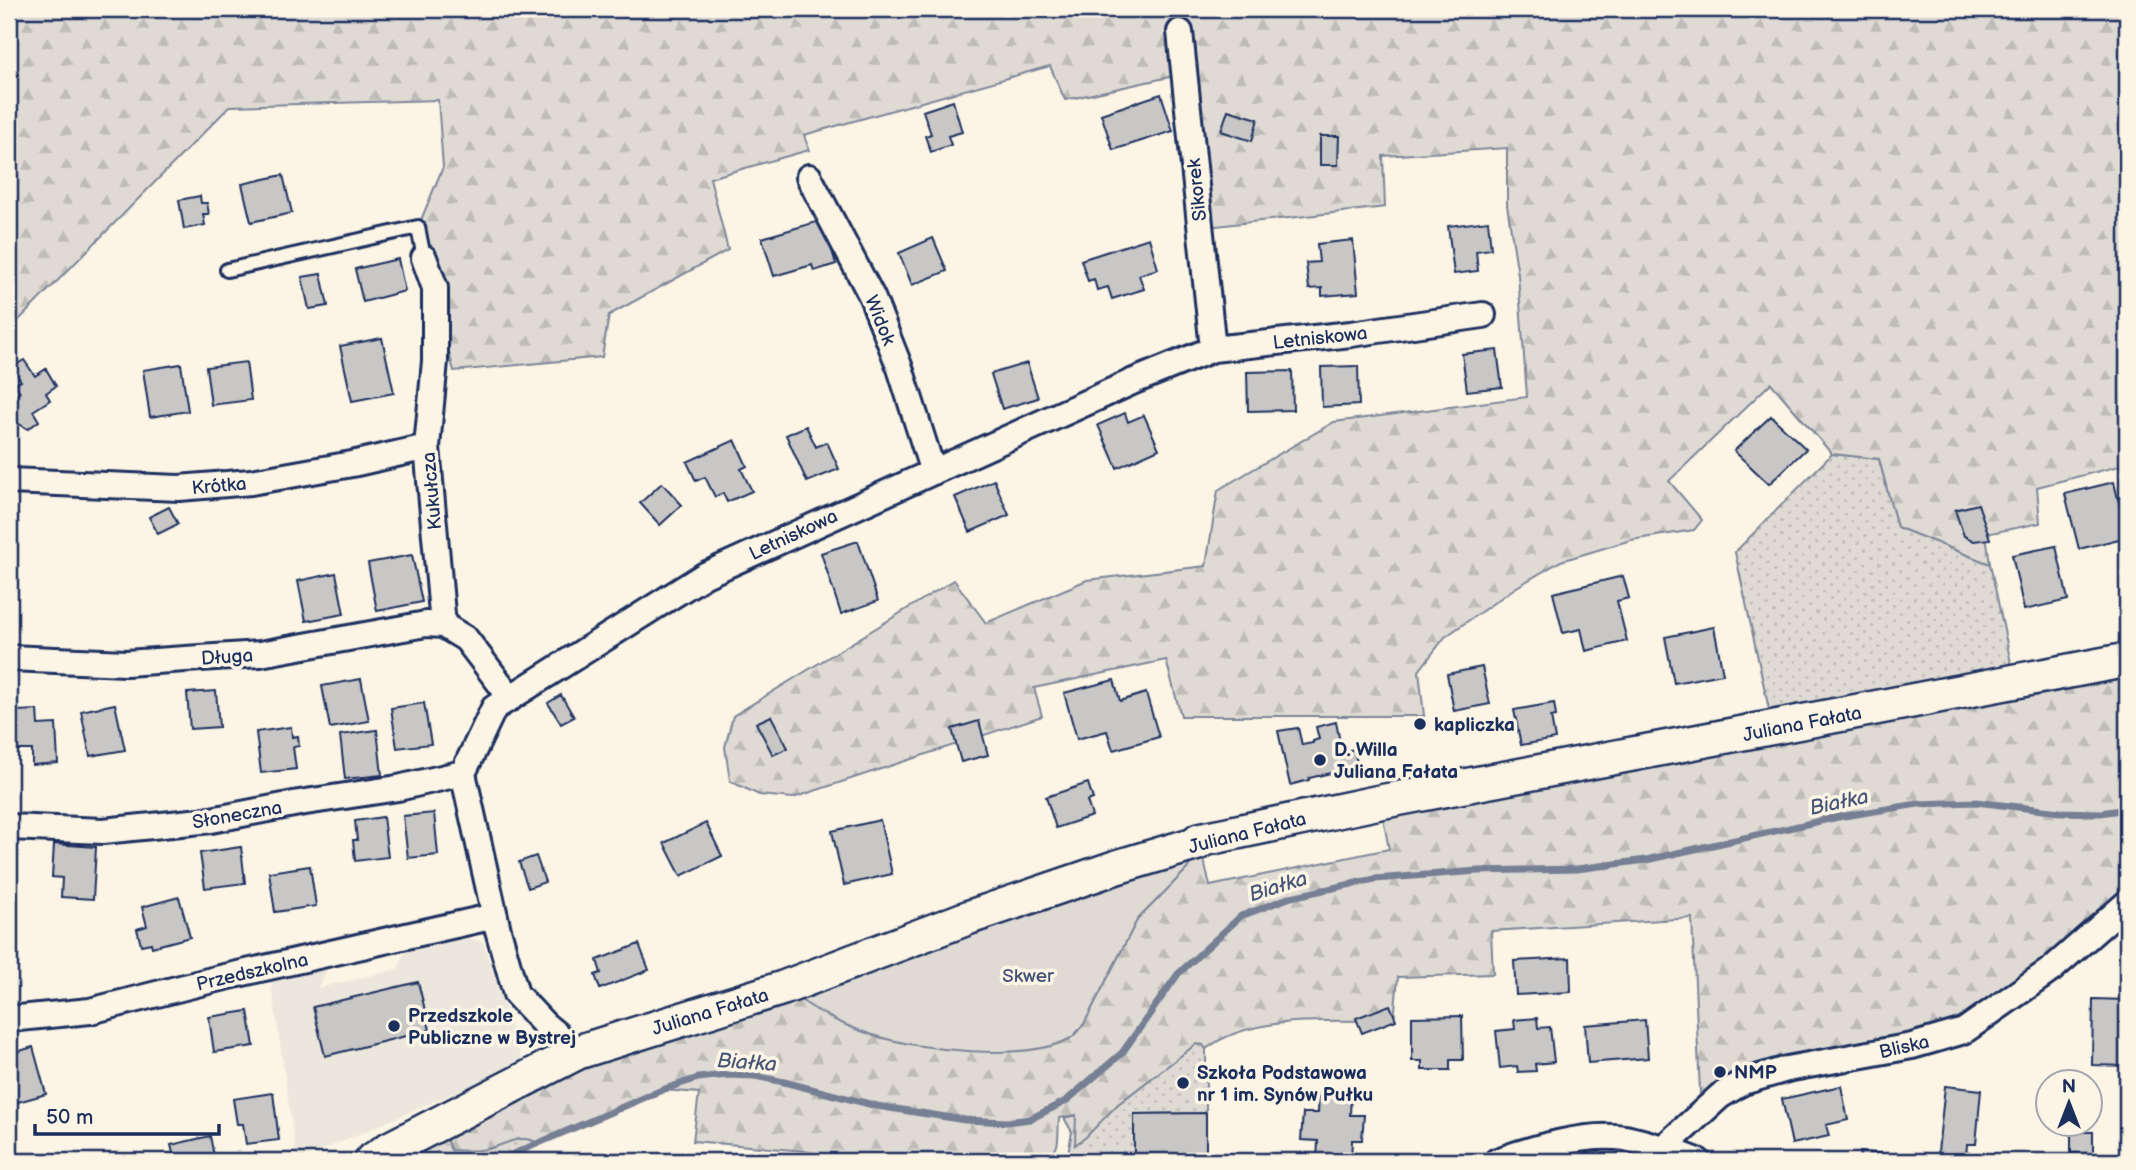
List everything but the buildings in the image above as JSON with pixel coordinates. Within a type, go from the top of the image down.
[{"type":"street","name":"Sikorek","points":[[1180,32],[1213,349]]},
{"type":"street","name":"Widok","points":[[809,177],[872,297],[900,368],[933,472]]},
{"type":"street","name":"Kukułcza","points":[[424,258],[435,288],[435,361],[427,447],[443,625]]},
{"type":"street","name":"Letniskowa","points":[[463,773],[494,708],[705,575],[800,530],[1134,381],[1213,349],[1351,334],[1483,315]]},
{"type":"street","name":"Krótka","points":[[9,481],[179,488],[251,482],[427,447]]},
{"type":"street","name":"Długa","points":[[9,658],[126,663],[260,654],[426,624],[443,625]]},
{"type":"street","points":[[443,625],[466,639],[511,698]]},
{"type":"street","name":"Juliana Fałata","points":[[370,1161],[578,1052],[783,988],[970,917],[1116,867],[1198,843],[1199,840],[1380,802],[2127,660]]},
{"type":"street","points":[[463,773],[495,916],[516,994],[544,1024],[578,1052]]},
{"type":"street","name":"Słoneczna","points":[[9,827],[103,831],[211,820],[398,788],[463,773]]},
{"type":"street","name":"Bliska","points":[[1664,1148],[1720,1096],[1743,1082],[1787,1069],[1912,1046],[1964,1031],[2052,970],[2127,903]]},
{"type":"street","name":"Przedszkolna","points":[[9,1019],[90,1012],[216,979],[495,916]]},
{"type":"street","points":[[1497,1161],[1588,1139],[1624,1138],[1664,1148],[1698,1161]]},
{"type":"lane","points":[[227,270],[418,227],[424,258]]},
{"type":"shaded area","name":"Przedszkole Publiczne w Bystrej","points":[[455,936],[483,942],[523,1063],[297,1161],[271,981],[328,968],[318,988],[398,969],[407,947]]},
{"type":"green space","points":[[9,9],[2127,9],[2127,464],[2037,487],[2040,523],[1986,534],[1990,564],[1897,527],[1879,459],[1832,454],[1771,383],[1669,481],[1702,520],[1694,530],[1631,540],[1561,561],[1515,588],[1445,637],[1419,671],[1424,716],[1181,716],[1166,660],[1034,688],[1042,716],[793,798],[759,795],[730,781],[725,747],[733,716],[954,580],[986,623],[1087,580],[1206,566],[1218,490],[1334,422],[1527,397],[1518,275],[1507,205],[1507,148],[1383,156],[1385,207],[1208,227],[1192,72],[1065,100],[1050,66],[804,135],[809,150],[710,178],[728,250],[609,315],[602,357],[454,371],[418,227],[443,167],[438,100],[230,106],[13,326],[9,326]]},
{"type":"green space","points":[[1832,454],[1879,459],[1897,527],[1990,564],[2015,682],[1773,728],[1735,552]]},
{"type":"green space","points":[[2127,660],[2127,903],[1964,1031],[1787,1069],[1701,1114],[1692,918],[1491,931],[1493,974],[1398,977],[1394,1021],[1296,1022],[1247,1030],[1206,1049],[1203,1045],[1196,1044],[1118,1104],[1075,1145],[1076,1115],[1059,1118],[1058,1142],[1054,1151],[1033,1161],[855,1161],[804,1151],[693,1141],[699,1093],[663,1090],[538,1143],[520,1139],[486,1149],[451,1150],[446,1138],[447,1118],[783,988],[874,1036],[921,1045],[964,1050],[1084,1024],[1137,920],[1187,869],[1199,840],[1210,886],[1389,849],[1380,802]]},
{"type":"green space","name":"Skwer","points":[[1192,861],[1137,920],[1084,1024],[1071,1038],[1050,1046],[1000,1052],[972,1051],[893,1040],[837,1021],[783,988]]},
{"type":"green space","points":[[1196,1044],[1203,1045],[1206,1049],[1206,1113],[1134,1114],[1134,1161],[1060,1161],[1067,1159],[1072,1132],[1064,1118],[1076,1115],[1076,1144],[1118,1104]]},
{"type":"green space","points":[[447,1118],[488,1149],[520,1139],[538,1143],[494,1161],[371,1161]]},
{"type":"waterway","name":"Białka","points":[[497,1161],[662,1090],[698,1078],[726,1075],[755,1076],[877,1106],[965,1120],[1007,1122],[1030,1119],[1066,1101],[1122,1053],[1178,974],[1241,916],[1291,897],[1375,879],[1478,871],[1577,869],[1646,860],[1838,817],[1918,804],[1976,802],[2060,812],[2101,813],[2127,809]]},
{"type":"place","name":"kapliczka","points":[[1420,724]]},
{"type":"place","name":"D. Willa Juliana Fałata","points":[[1320,760]]},
{"type":"place","name":"Przedszkole Publiczne w Bystrej","points":[[394,1026]]},
{"type":"place","name":"NMP","points":[[1720,1072]]},
{"type":"place","name":"Szkoła Podstawowa nr 1 im. Synów Pułku","points":[[1183,1083]]}]
